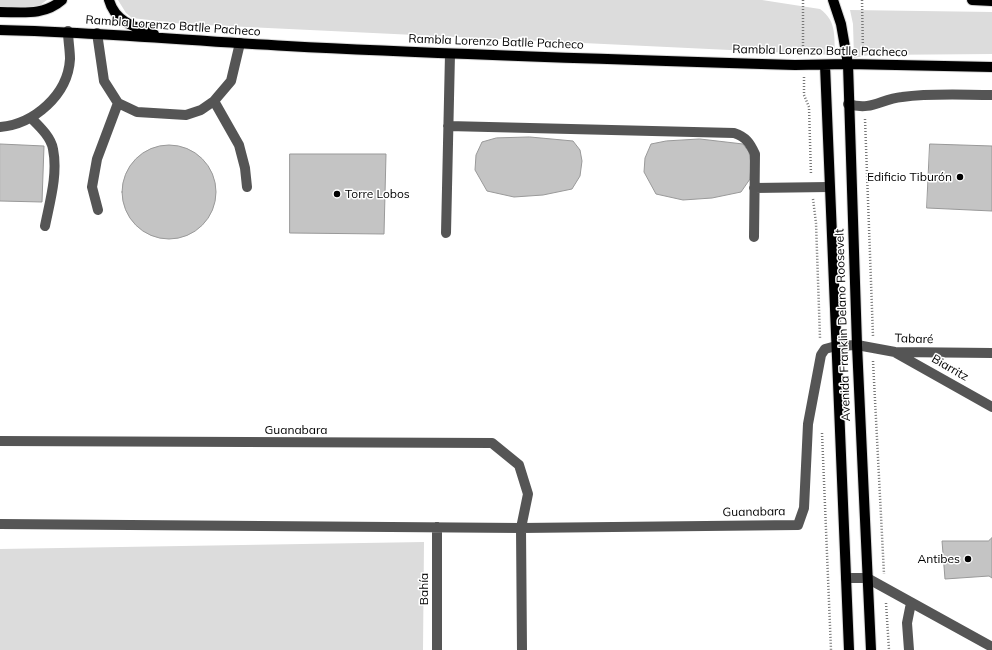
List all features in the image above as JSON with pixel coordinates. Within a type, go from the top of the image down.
[{"type":"main road","points":[[0,12],[44,12],[62,0]]},
{"type":"main road","points":[[109,0],[116,15],[122,20],[162,38]]},
{"type":"main road","name":"Avenida Franklin Delano Roosevelt","points":[[833,0],[841,24],[848,64],[856,345],[871,650]]},
{"type":"main road","points":[[972,0],[992,0]]},
{"type":"main road","name":"Rambla Lorenzo Batlle Pacheco","points":[[0,30],[68,31],[240,43],[450,54],[804,65],[848,64],[992,67]]},
{"type":"main road","name":"Avenida Franklin Delano Roosevelt","points":[[825,64],[849,650]]},
{"type":"street","points":[[0,127],[17,124],[31,118],[50,103],[63,83],[70,60],[68,31]]},
{"type":"street","points":[[97,33],[104,81],[118,103],[136,112],[186,115],[201,110],[214,101],[231,81],[240,43]]},
{"type":"street","points":[[446,233],[450,54]]},
{"type":"street","points":[[848,104],[864,107],[900,97],[923,95],[992,95]]},
{"type":"street","points":[[214,101],[239,145],[245,168],[247,187]]},
{"type":"street","points":[[98,210],[92,187],[97,159],[118,103]]},
{"type":"street","points":[[31,118],[43,130],[53,148],[54,182],[45,226]]},
{"type":"street","points":[[448,126],[734,133],[744,137],[751,145],[755,154],[754,237]]},
{"type":"street","points":[[754,188],[829,187]]},
{"type":"street","name":"Tabaré","points":[[836,346],[856,345],[895,352],[992,353]]},
{"type":"street","points":[[821,355],[825,349],[836,346]]},
{"type":"street","name":"Biarritz","points":[[895,352],[992,407]]},
{"type":"street","name":"Guanabara","points":[[0,524],[521,528],[798,524],[804,508],[808,424],[821,355]]},
{"type":"street","name":"Guanabara","points":[[0,441],[492,443],[519,465],[528,494],[521,528]]},
{"type":"street","name":"Bahía","points":[[437,527],[437,650]]},
{"type":"street","points":[[521,528],[522,650]]},
{"type":"street","points":[[846,578],[867,578],[992,647]]},
{"type":"street","points":[[909,650],[907,623],[911,603]]},
{"type":"path","points":[[803,0],[804,95],[809,107],[812,169],[809,187],[815,204],[821,355]]},
{"type":"path","points":[[862,0],[863,65]]},
{"type":"path","points":[[864,107],[874,349],[873,358],[889,650]]},
{"type":"path","points":[[822,432],[831,650]]},
{"type":"shaded area","points":[[0,0],[47,0],[36,8],[0,8]]},
{"type":"shaded area","points":[[118,0],[762,0],[820,9],[829,19],[834,30],[835,55],[184,24],[132,18],[126,13]]},
{"type":"shaded area","points":[[850,10],[992,12],[992,54],[869,55],[854,58],[853,24]]},
{"type":"shaded area","points":[[424,542],[423,650],[0,650],[0,549]]},
{"type":"building","points":[[530,137],[573,141],[580,150],[582,161],[580,176],[572,189],[543,195],[514,197],[487,191],[475,170],[476,155],[482,142],[496,138]]},
{"type":"building","points":[[700,139],[743,144],[749,152],[751,164],[750,179],[741,192],[712,198],[683,200],[656,194],[644,172],[645,158],[651,144],[666,141]]},
{"type":"building","points":[[0,144],[44,146],[42,202],[0,201]]},
{"type":"building","name":"Edificio Tiburón","points":[[930,144],[992,146],[992,211],[927,208]]},
{"type":"building","points":[[160,145],[178,145],[187,148],[203,158],[213,174],[216,183],[216,201],[213,210],[203,226],[187,236],[178,239],[160,239],[151,236],[135,226],[125,210],[122,201],[122,183],[125,174],[135,158],[151,148]]},
{"type":"building","name":"Torre Lobos","points":[[290,154],[386,154],[384,234],[290,233]]},
{"type":"building","name":"Antibes","points":[[992,538],[992,578],[989,576],[945,579],[942,541],[988,541]]},
{"type":"place","name":"Edificio Tiburón","points":[[960,177]]},
{"type":"place","name":"Torre Lobos","points":[[337,194]]},
{"type":"place","name":"Antibes","points":[[968,559]]}]
